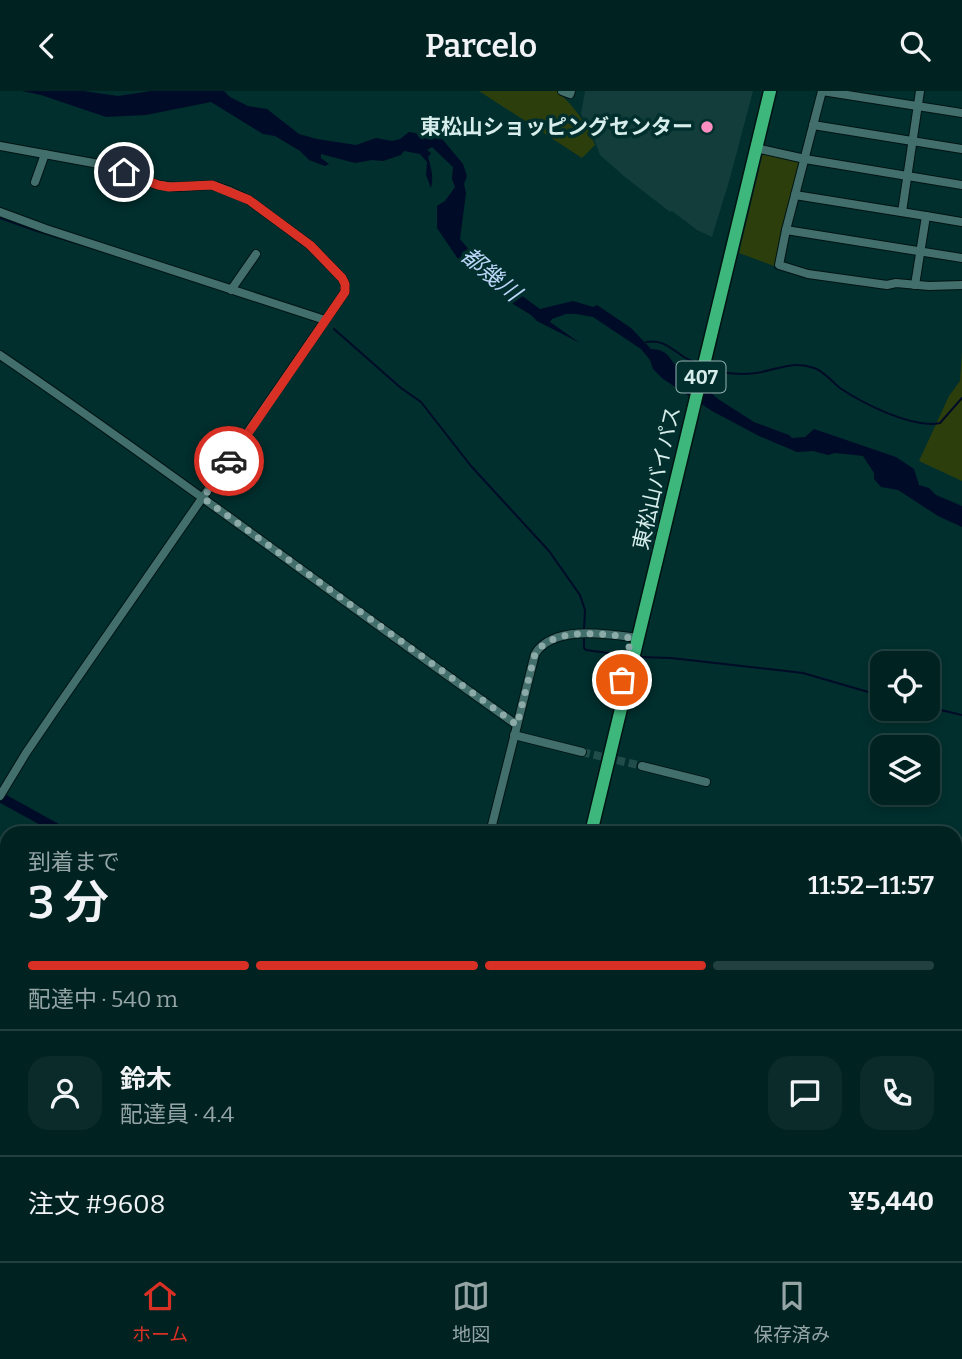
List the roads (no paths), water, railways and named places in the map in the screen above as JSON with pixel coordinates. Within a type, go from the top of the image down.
[{"type":"highway","name":"東松山バイパス","points":[[723,270],[761,91]]},
{"type":"highway","name":"東松山バイパス","points":[[594,826],[672,481],[770,91]]},
{"type":"highway","name":"東松山バイパス","points":[[585,826],[672,481]]},
{"type":"street","points":[[562,91],[570,94],[570,91]]},
{"type":"street","points":[[962,113],[822,91],[779,265],[808,274],[887,285],[962,285]]},
{"type":"street","points":[[902,212],[920,91]]},
{"type":"street","points":[[813,125],[962,149]]},
{"type":"street","points":[[0,146],[110,166],[158,185],[212,185],[249,200],[310,245],[345,284],[345,292],[58,706],[1,795]]},
{"type":"street","points":[[756,148],[804,159],[962,185]]},
{"type":"street","points":[[35,182],[45,154]]},
{"type":"street","points":[[795,195],[962,222]]},
{"type":"street","points":[[0,212],[325,320]]},
{"type":"street","points":[[915,285],[926,216]]},
{"type":"street","points":[[786,230],[962,258]]},
{"type":"street","points":[[231,289],[256,254]]},
{"type":"street","points":[[0,355],[162,467],[517,725]]},
{"type":"street","points":[[492,826],[535,654],[539,648],[554,638],[574,635],[609,634],[631,638]]},
{"type":"street","points":[[514,735],[582,752]]},
{"type":"street","points":[[642,767],[706,782]]},
{"type":"water","name":"都幾川","points":[[22,91],[83,91],[118,96],[151,91],[224,91],[248,106],[267,109],[299,134],[317,139],[356,145],[376,138],[392,141],[409,132],[443,140],[463,164],[467,176],[460,239],[487,268],[518,293],[540,309],[573,301],[593,307],[597,305],[631,328],[651,349],[664,352],[678,367],[718,399],[754,422],[792,438],[805,437],[814,429],[896,457],[914,469],[919,485],[962,506],[962,527],[938,516],[898,490],[881,487],[863,456],[797,452],[712,411],[663,379],[653,369],[641,349],[593,317],[566,314],[550,322],[580,343],[537,321],[513,304],[458,259],[437,228],[437,206],[445,201],[455,187],[452,179],[453,167],[432,147],[427,150],[431,153],[428,157],[432,176],[431,188],[426,175],[427,162],[420,154],[404,151],[401,155],[383,161],[355,163],[321,154],[321,158],[329,164],[325,166],[309,160],[300,151],[275,136],[263,134],[211,102],[146,115],[106,117]]},
{"type":"waterway","points":[[0,218],[121,257]]},
{"type":"waterway","points":[[334,329],[401,388],[421,402],[471,466],[549,551],[580,595],[585,610],[584,629]]},
{"type":"waterway","points":[[646,342],[662,343],[700,365]]},
{"type":"waterway","points":[[708,368],[745,374],[792,365],[814,368],[861,401],[902,419],[929,424],[940,423],[962,398]]},
{"type":"waterway","points":[[584,638],[586,650],[630,656]]},
{"type":"waterway","points":[[639,657],[671,658],[803,673],[870,693]]},
{"type":"waterway","points":[[940,710],[962,715]]},
{"type":"waterway","points":[[0,797],[52,826]]},
{"type":"tunnel","points":[[582,752],[642,766]]},
{"type":"place","name":"東松山ショッピングセンター","points":[[707,127]]}]
